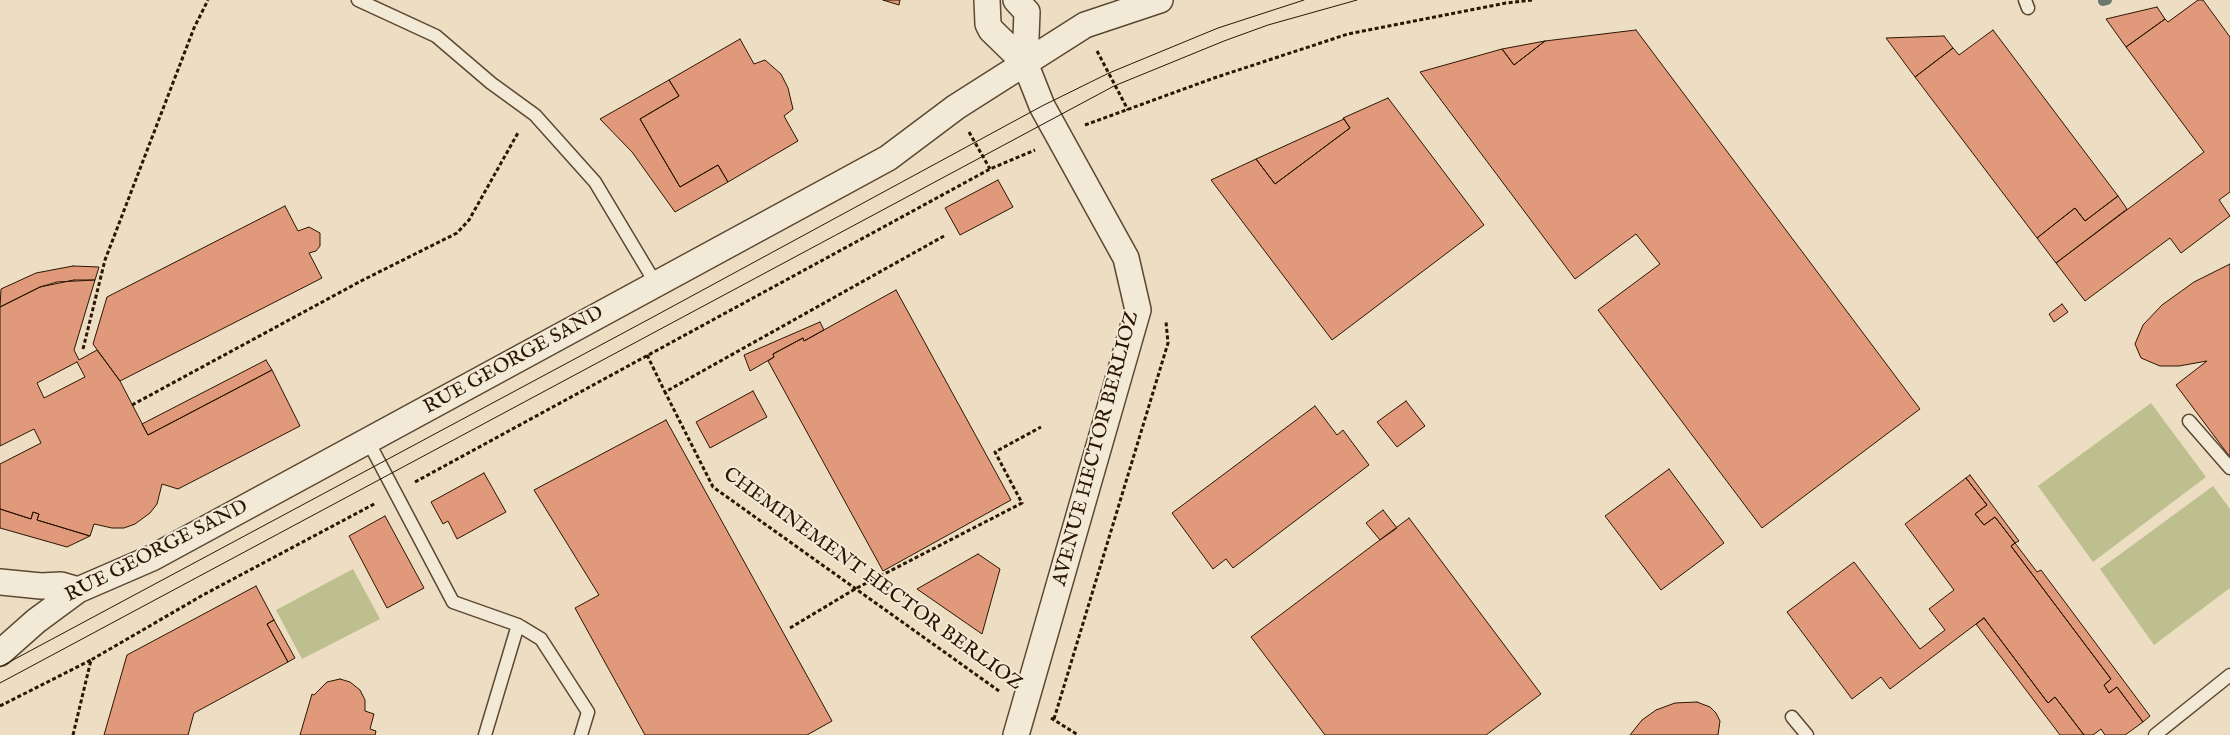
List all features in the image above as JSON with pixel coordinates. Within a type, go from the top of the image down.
[{"type":"street","points":[[987,0],[988,24],[991,30],[1025,63]]},
{"type":"street","points":[[1016,0],[1027,12],[1025,63]]},
{"type":"street","name":"RUE GEORGE SAND","points":[[0,653],[36,621],[78,590],[152,558],[888,158],[956,107],[1085,25],[1160,0]]},
{"type":"street","name":"AVENUE HECTOR BERLIOZ","points":[[1016,735],[1138,310],[1126,258],[1042,106],[1025,63]]},
{"type":"street","points":[[0,582],[42,586],[61,585],[78,590]]},
{"type":"lane","points":[[358,0],[436,36],[491,82],[531,112],[595,182],[656,284]]},
{"type":"lane","points":[[2189,421],[2230,468]]},
{"type":"lane","points":[[368,441],[453,602],[518,625],[541,639],[588,712],[581,735]]},
{"type":"lane","points":[[485,735],[518,625]]},
{"type":"lane","points":[[2155,735],[2230,675]]},
{"type":"lane","points":[[1792,717],[1807,735]]},
{"type":"path","points":[[83,349],[104,260],[194,28],[208,0]]},
{"type":"path","points":[[1085,125],[1214,78],[1348,34],[1506,3],[1534,0]]},
{"type":"path","points":[[1104,64],[1128,110]]},
{"type":"path","points":[[956,107],[990,169]]},
{"type":"path","points":[[132,405],[361,281],[456,233],[469,220],[531,112]]},
{"type":"path","points":[[0,706],[91,660],[203,595],[990,169],[1042,146]]},
{"type":"path","points":[[665,392],[944,236]]},
{"type":"path","points":[[1054,719],[1168,343]]},
{"type":"path","name":"CHEMINEMENT HECTOR BERLIOZ","points":[[646,355],[713,487],[1025,709],[1054,719],[1078,735]]},
{"type":"path","points":[[790,628],[855,589],[1022,503],[996,452],[1041,426]]},
{"type":"path","points":[[73,735],[91,660]]},
{"type":"green space","points":[[2151,403],[2206,477],[2093,562],[2038,486]]},
{"type":"green space","points":[[2213,486],[2230,509],[2230,588],[2154,645],[2100,569]]},
{"type":"green space","points":[[353,569],[380,619],[302,659],[276,610]]},
{"type":"building","points":[[883,0],[900,0],[899,5]]},
{"type":"building","points":[[2198,0],[2203,0],[2230,37],[2230,192],[2219,200],[2230,216],[2181,253],[2170,238],[2085,301],[2056,263],[2204,152],[2126,47],[2165,19],[2168,22]]},
{"type":"building","points":[[2157,7],[2165,19],[2126,47],[2106,19]]},
{"type":"building","points":[[1636,30],[1920,409],[1762,528],[1598,310],[1660,264],[1636,234],[1575,279],[1420,72],[1502,49],[1514,65],[1545,41]]},
{"type":"building","points":[[1993,30],[2118,196],[2085,221],[2075,208],[2037,238],[1915,77],[1953,48],[1959,55]]},
{"type":"building","points":[[1944,36],[1953,48],[1915,77],[1886,38]]},
{"type":"building","points":[[740,39],[754,64],[765,60],[781,74],[788,88],[793,109],[784,116],[798,141],[728,182],[718,165],[680,187],[640,119],[679,96],[669,80]]},
{"type":"building","points":[[1545,41],[1514,65],[1502,49]]},
{"type":"building","points":[[669,80],[679,96],[640,119],[680,187],[718,165],[728,182],[675,212],[632,152],[600,119]]},
{"type":"building","points":[[1388,98],[1484,225],[1332,340],[1211,180],[1256,159],[1275,184],[1350,128],[1343,118]]},
{"type":"building","points":[[1344,119],[1350,128],[1275,184],[1256,159]]},
{"type":"building","points":[[998,180],[1013,207],[960,235],[945,208]]},
{"type":"building","points":[[2118,196],[2127,209],[2056,263],[2037,238],[2075,208],[2085,221]]},
{"type":"building","points":[[285,206],[298,231],[309,227],[320,233],[320,246],[316,251],[309,253],[322,278],[120,381],[93,344],[107,297]]},
{"type":"building","points":[[2230,264],[2230,457],[2176,385],[2207,361],[2179,366],[2160,366],[2141,358],[2135,344],[2143,325],[2162,305],[2194,282]]},
{"type":"building","points":[[73,266],[99,267],[95,280],[57,282],[40,287],[0,307],[1,289],[36,273]]},
{"type":"building","points":[[74,280],[95,280],[74,350],[79,360],[97,350],[120,381],[148,435],[272,370],[300,426],[178,489],[162,484],[157,504],[150,513],[135,524],[124,528],[112,528],[94,524],[90,536],[37,520],[39,514],[33,512],[31,519],[0,509],[0,464],[41,443],[34,429],[0,446],[0,307],[40,287]],"holes":[[[77,362],[85,377],[44,398],[37,383]]]},
{"type":"building","points":[[896,290],[1011,500],[883,571],[768,361],[774,357],[773,354],[803,338],[804,341]]},
{"type":"building","points":[[2062,304],[2068,312],[2054,322],[2049,314]]},
{"type":"building","points":[[820,322],[824,330],[804,341],[803,338],[773,354],[774,357],[750,371],[744,355]]},
{"type":"building","points":[[266,360],[272,370],[148,435],[142,424]]},
{"type":"building","points":[[753,391],[767,417],[710,448],[696,422]]},
{"type":"building","points":[[1406,401],[1425,426],[1397,447],[1377,422]]},
{"type":"building","points":[[1315,406],[1337,435],[1343,430],[1369,465],[1233,568],[1226,559],[1213,569],[1172,513]]},
{"type":"building","points":[[666,420],[832,721],[807,735],[645,735],[575,608],[599,595],[534,490]]},
{"type":"building","points":[[1669,469],[1724,543],[1661,590],[1605,516]]},
{"type":"building","points":[[484,473],[506,512],[457,539],[448,521],[443,524],[431,502]]},
{"type":"building","points":[[1970,475],[2019,541],[2015,543],[1995,517],[1984,525],[1975,514],[1987,505],[1966,478]]},
{"type":"building","points":[[1966,478],[1987,505],[1975,514],[1984,525],[1995,517],[2015,543],[2011,546],[2111,679],[2104,685],[2109,693],[2117,687],[2143,722],[2125,735],[2105,735],[2101,729],[2093,735],[2084,735],[2055,697],[2048,703],[1984,618],[1890,689],[1881,677],[1852,699],[1787,612],[1854,562],[1920,649],[1945,630],[1929,609],[1954,590],[1905,524]]},
{"type":"building","points":[[0,509],[31,519],[33,512],[39,514],[37,520],[90,536],[67,547],[0,528]]},
{"type":"building","points":[[1383,510],[1397,528],[1380,540],[1366,523]]},
{"type":"building","points":[[385,516],[424,588],[387,608],[349,536]]},
{"type":"building","points":[[1409,518],[1541,694],[1486,735],[1325,735],[1251,637]]},
{"type":"building","points":[[2015,543],[2037,572],[2041,570],[2150,716],[2143,722],[2117,687],[2109,693],[2104,685],[2111,679],[2011,546]]},
{"type":"building","points":[[978,554],[1000,569],[982,634],[917,589]]},
{"type":"building","points":[[256,586],[274,620],[267,624],[288,662],[194,713],[188,735],[104,735],[127,655]]},
{"type":"building","points":[[1984,618],[2048,703],[2055,697],[2084,735],[2060,735],[1976,624]]},
{"type":"building","points":[[274,620],[295,658],[288,662],[267,624]]},
{"type":"building","points":[[340,679],[350,682],[360,690],[365,700],[365,711],[374,714],[370,729],[376,731],[375,735],[300,735],[312,694],[314,695],[327,682]]},
{"type":"building","points":[[1697,702],[1710,707],[1716,713],[1720,721],[1718,735],[1630,735],[1642,720],[1656,710],[1675,703]]},
{"type":"waterway","points":[[2103,1],[2107,0]]},
{"type":"tram line","points":[[0,667],[1042,106],[1109,73],[1218,28],[1304,0]]},
{"type":"tram line","points":[[0,683],[1114,86],[1268,25],[1357,0]]}]
